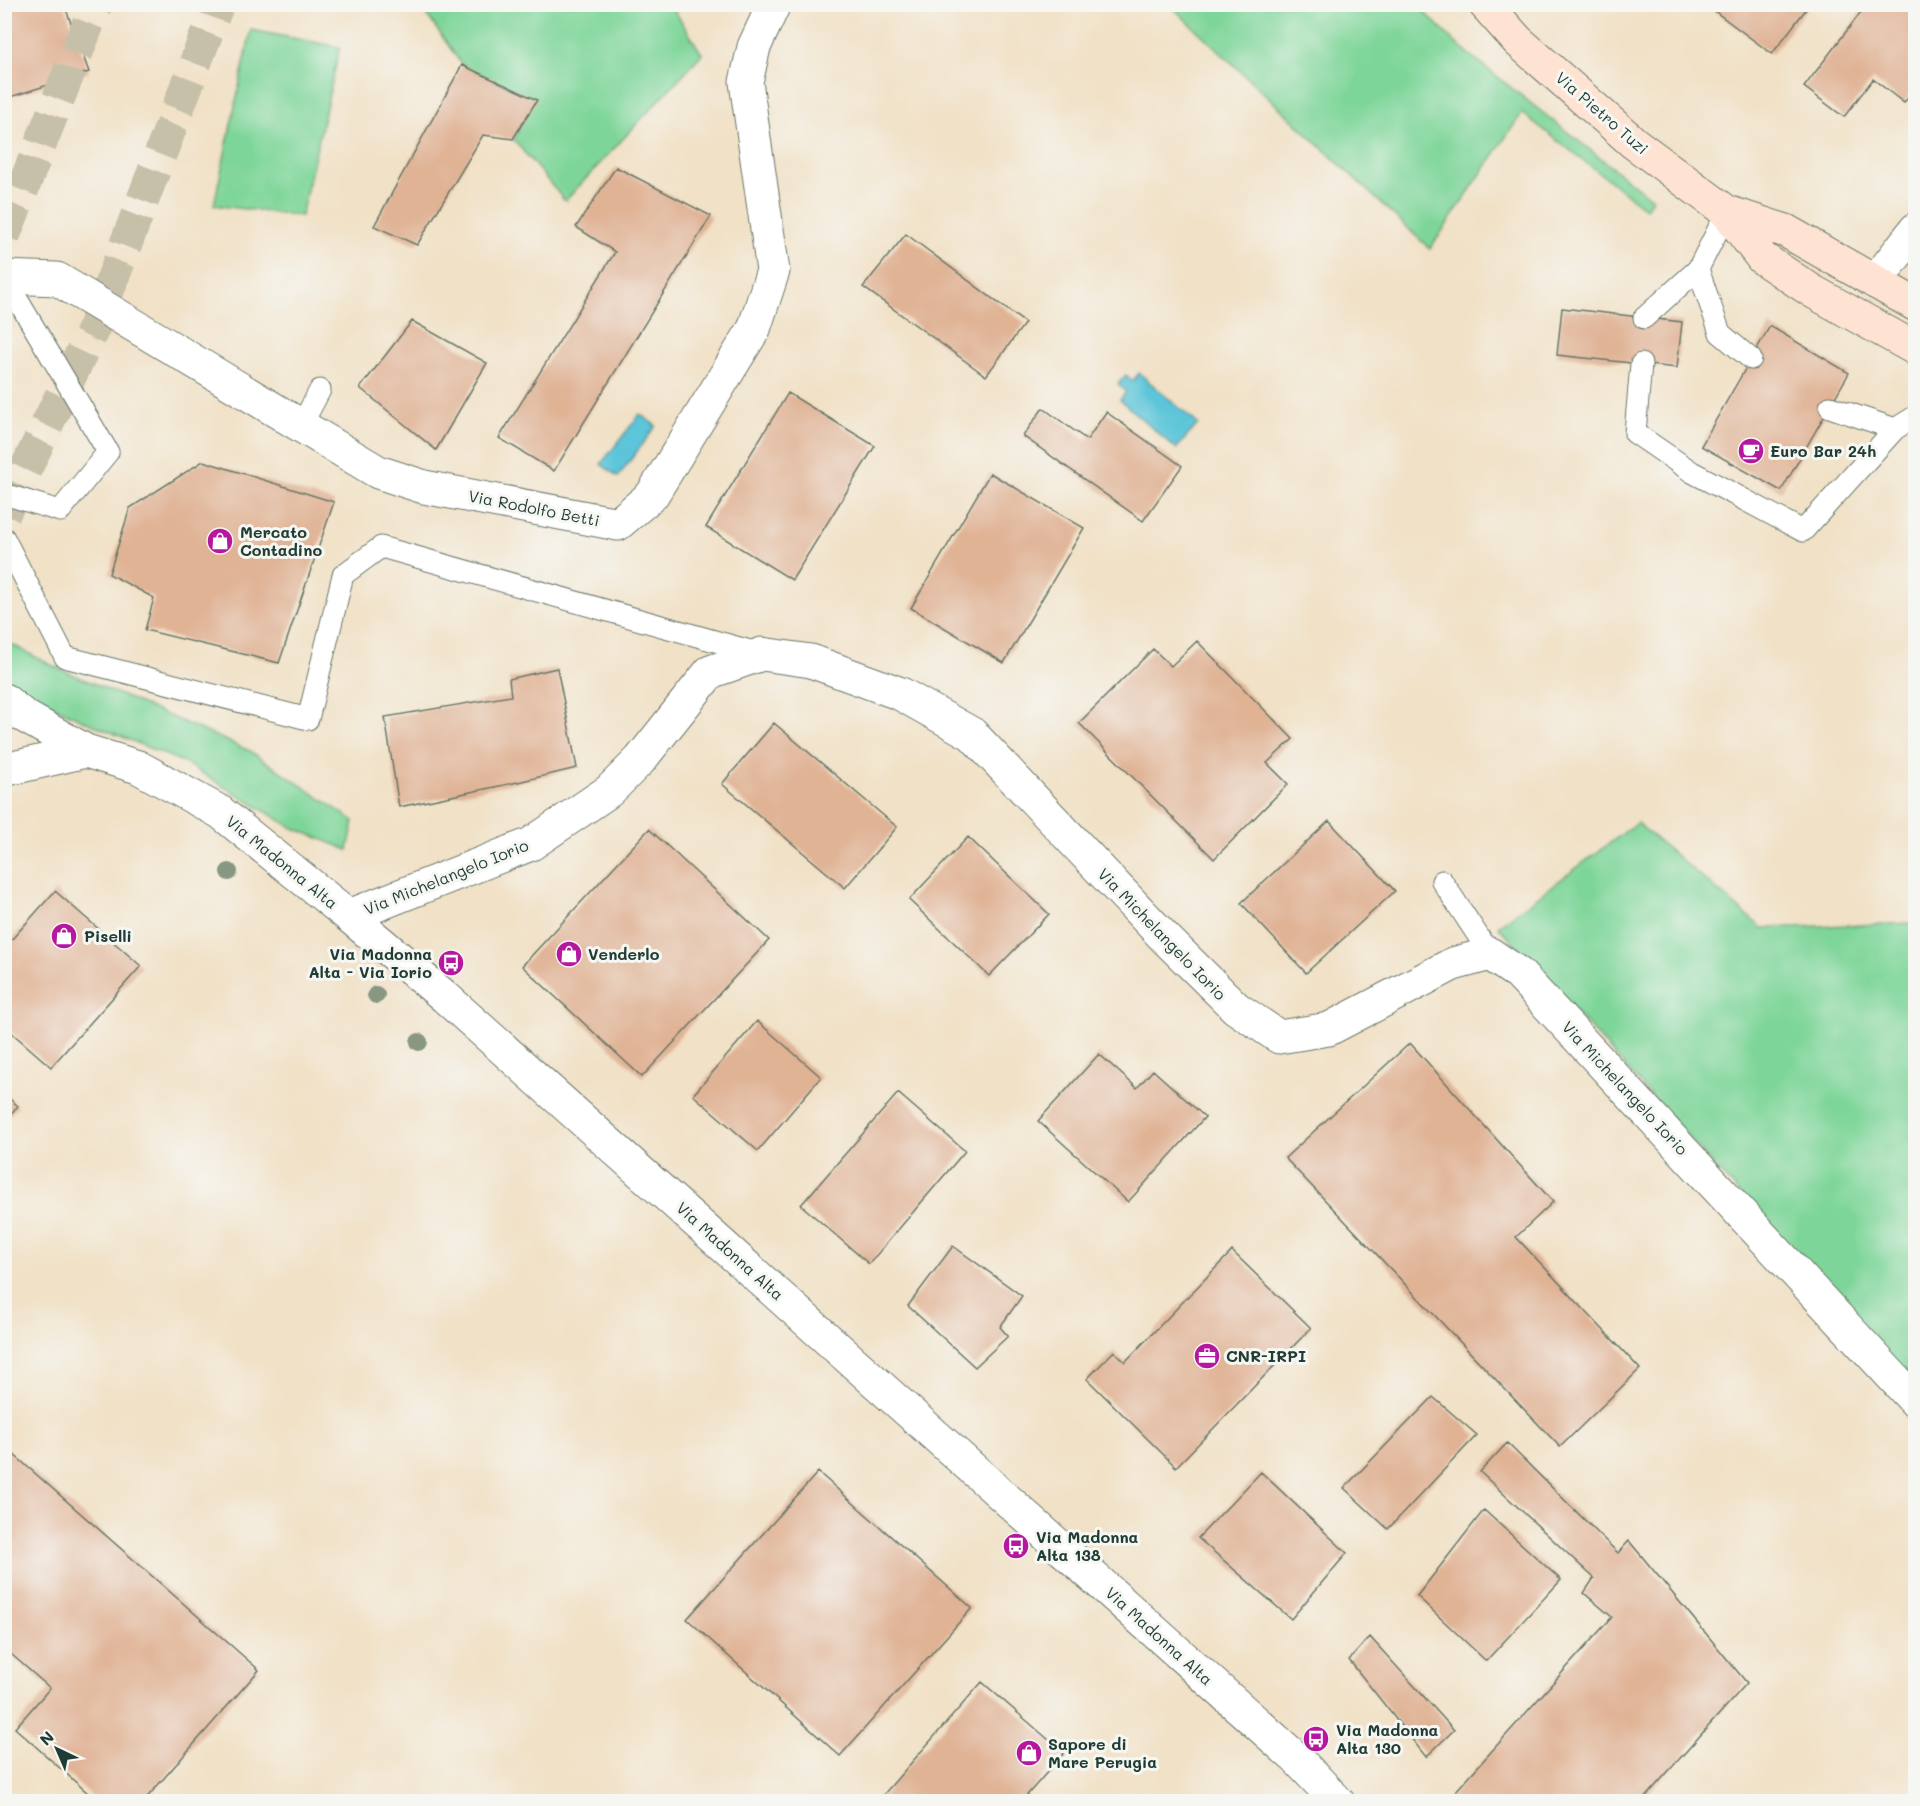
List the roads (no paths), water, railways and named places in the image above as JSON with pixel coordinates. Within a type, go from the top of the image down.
[{"type":"main road","name":"Via Pietro Tuzi","points":[[1485,4],[1518,41],[1635,143],[1727,212],[1762,258],[1812,291],[1916,349]]},
{"type":"main road","name":"Via Pietro Tuzi","points":[[1727,212],[1786,231],[1916,305]]},
{"type":"street","name":"Via Rodolfo Betti","points":[[4,277],[57,279],[378,472],[424,487],[618,524],[652,495],[754,330],[773,271],[746,82],[754,47],[774,4]]},
{"type":"street","points":[[1875,282],[1916,229]]},
{"type":"street","name":"Via Michelangelo Iorio","points":[[350,916],[531,844],[609,791],[640,759],[710,672],[762,654],[811,661],[901,694],[972,734],[1163,936],[1236,1008],[1279,1037],[1329,1029],[1453,964],[1490,954],[1519,974],[1916,1402]]},
{"type":"street","name":"Via Madonna Alta","points":[[4,700],[24,716],[86,751],[138,767],[220,812],[350,916],[445,996],[1280,1743],[1338,1802]]},
{"type":"street","points":[[4,770],[86,751]]},
{"type":"lane","points":[[1644,318],[1698,269],[1727,212]]},
{"type":"lane","points":[[1698,269],[1720,333],[1751,360]]},
{"type":"lane","points":[[4,277],[108,452],[60,511],[4,494]]},
{"type":"lane","points":[[1641,364],[1635,433],[1692,472],[1803,531],[1895,429],[1916,416]]},
{"type":"lane","points":[[301,426],[320,390]]},
{"type":"lane","points":[[1830,407],[1895,429]]},
{"type":"lane","points":[[4,538],[64,657],[308,719],[343,575],[381,548],[762,654]]},
{"type":"lane","points":[[1442,881],[1490,954]]},
{"type":"water","points":[[1139,373],[1198,424],[1176,449],[1120,400],[1126,392],[1118,384],[1126,375],[1133,381]]},
{"type":"water","points":[[640,414],[656,426],[618,477],[601,464]]},
{"type":"tunnel","points":[[4,236],[96,4]]},
{"type":"tunnel","points":[[4,514],[94,327],[218,4]]},
{"type":"place","name":"Euro Bar 24h","points":[[1751,451]]},
{"type":"place","name":"Mercato Contadino","points":[[220,541]]},
{"type":"place","name":"Piselli","points":[[64,936]]},
{"type":"place","name":"Venderlo","points":[[569,954]]},
{"type":"place","name":"Via Madonna Alta - Via Iorio","points":[[451,963]]},
{"type":"place","name":"CNR-IRPI","points":[[1207,1356]]},
{"type":"place","name":"Via Madonna Alta 138","points":[[1016,1546]]},
{"type":"place","name":"Via Madonna Alta 130","points":[[1316,1739]]},
{"type":"place","name":"Sapore di Mare Perugia","points":[[1029,1753]]}]
